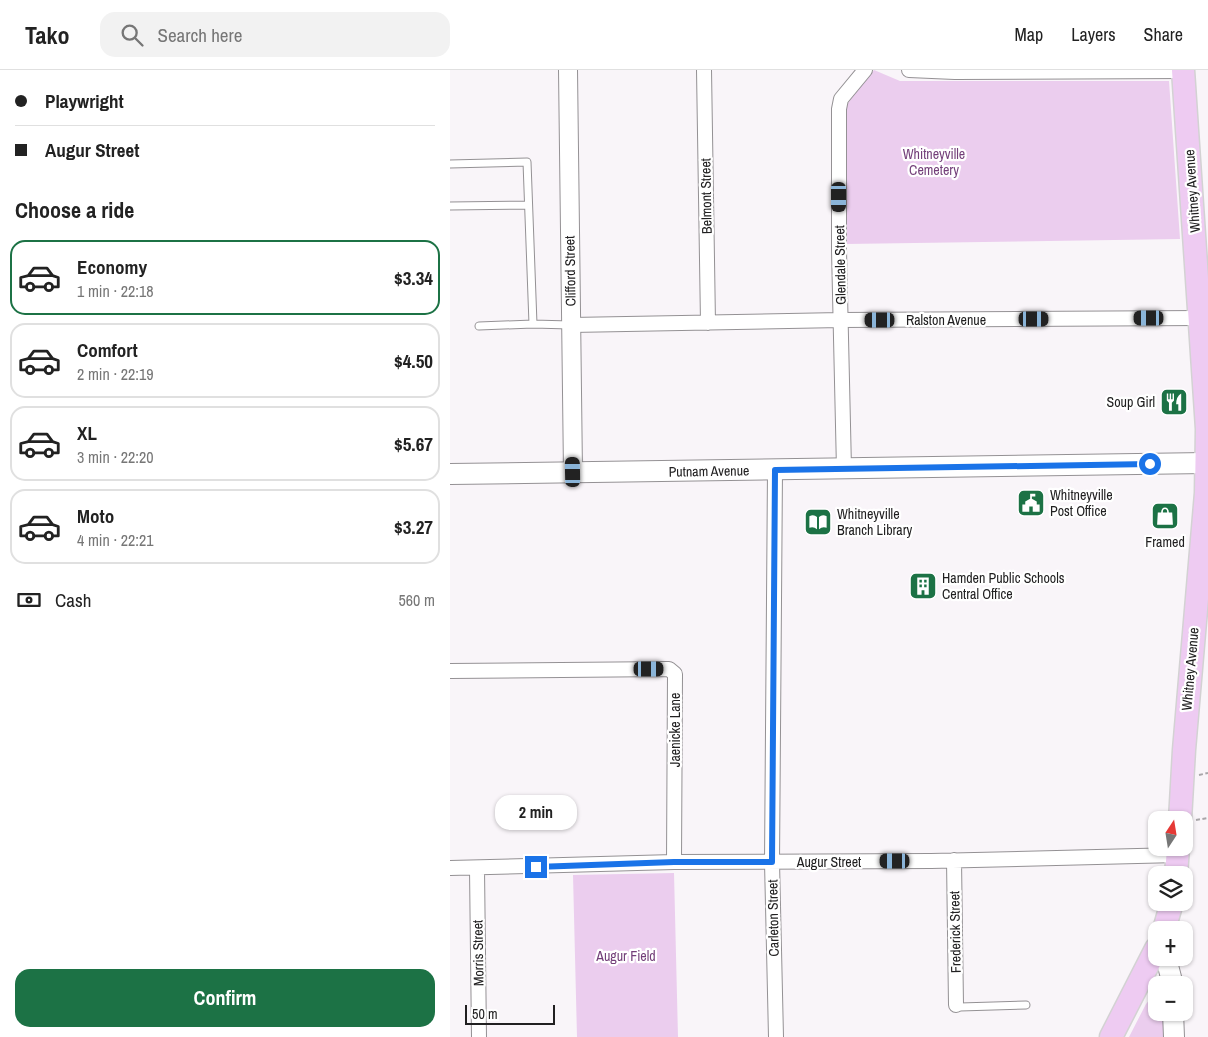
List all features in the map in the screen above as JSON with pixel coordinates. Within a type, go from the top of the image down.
[{"type":"main road","name":"Whitney Avenue","points":[[1183,70],[1207,429],[1206,493],[1184,750],[1187,811]]},
{"type":"main road","name":"Putnam Avenue","points":[[450,474],[1207,463]]},
{"type":"main road","points":[[1110,1037],[1148,964]]},
{"type":"main road","points":[[1174,1021],[1174,1037]]},
{"type":"street","name":"Clifford Street","points":[[568,70],[573,472]]},
{"type":"street","name":"Belmont Street","points":[[704,70],[708,323]]},
{"type":"street","name":"Glendale Street","points":[[844,469],[839,250],[839,109],[841,100],[865,70]]},
{"type":"street","points":[[910,70],[955,72],[1183,70]]},
{"type":"street","name":"Ralston Avenue","points":[[571,325],[841,320],[1201,318]]},
{"type":"street","name":"Carleton Street","points":[[775,470],[772,862],[776,1037]]},
{"type":"street","name":"Jaenicke Lane","points":[[450,671],[669,669],[673,671],[675,674],[674,862]]},
{"type":"street","name":"Augur Street","points":[[450,868],[674,862],[1177,859]]},
{"type":"street","name":"Frederick Street","points":[[954,860],[956,1004]]},
{"type":"street","name":"Morris Street","points":[[477,868],[479,1037]]},
{"type":"lane","points":[[450,164],[527,162],[533,324]]},
{"type":"lane","points":[[450,206],[528,205]]},
{"type":"lane","points":[[479,326],[571,325]]},
{"type":"lane","points":[[956,1004],[960,1007],[1026,1005]]},
{"type":"path","points":[[1197,775],[1208,774]]},
{"type":"path","points":[[1193,819],[1208,818]]},
{"type":"green space","name":"Whitneyville Cemetery","points":[[874,70],[900,81],[1169,81],[1180,239],[846,244],[846,106]]},
{"type":"green space","name":"Augur Field","points":[[674,873],[678,1037],[577,1037],[573,875]]},
{"type":"green space","points":[[1148,1002],[1148,1021],[1166,1021],[1166,1037],[1129,1037]]},
{"type":"place","name":"Soup Girl","points":[[1174,402]]},
{"type":"place","name":"Whitneyville Post Office","points":[[1031,503]]},
{"type":"place","name":"Framed","points":[[1165,516]]},
{"type":"place","name":"Whitneyville Branch Library","points":[[818,522]]},
{"type":"place","name":"Hamden Public Schools Central Office","points":[[923,586]]},
{"type":"route","points":[[536,867],[674,862],[772,862],[775,470],[1150,464]]}]
